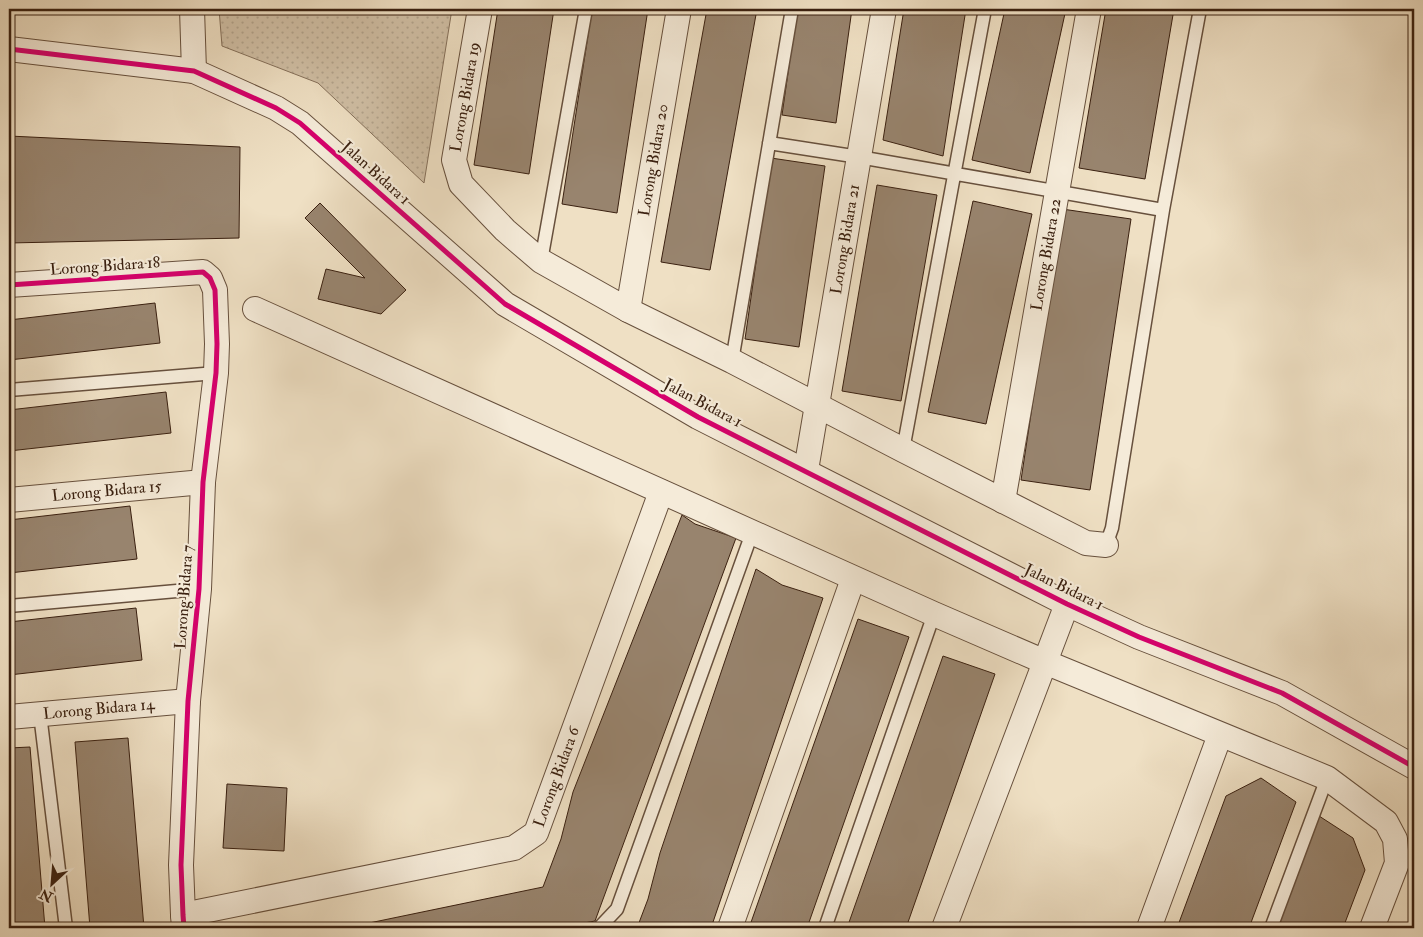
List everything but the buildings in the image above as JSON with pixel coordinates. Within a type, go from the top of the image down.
[{"type":"street","points":[[192,9],[194,71]]},
{"type":"street","name":"Lorong Bidara 19","points":[[480,9],[454,160],[461,184],[505,230],[541,261]]},
{"type":"street","name":"Lorong Bidara 20","points":[[628,310],[679,9]]},
{"type":"street","name":"Lorong Bidara 21","points":[[806,470],[884,9]]},
{"type":"street","name":"Lorong Bidara 22","points":[[1003,501],[1089,9]]},
{"type":"street","name":"Jalan Bidara 1","points":[[9,49],[194,71],[276,108],[300,123],[505,304],[698,417],[1068,604],[1139,637],[1282,693],[1414,767]]},
{"type":"street","points":[[541,261],[628,310],[732,361],[1086,543],[1106,545]]},
{"type":"street","name":"Lorong Bidara 18","points":[[9,285],[203,272]]},
{"type":"street","name":"Lorong Bidara 7","points":[[184,922],[181,864],[188,701],[199,589],[203,482],[216,373],[217,314],[215,290],[210,278],[203,272]]},
{"type":"street","points":[[255,309],[853,579],[1044,662],[1326,778],[1386,822],[1395,839],[1397,864],[1372,928]]},
{"type":"street","name":"Lorong Bidara 15","points":[[9,500],[203,482]]},
{"type":"street","name":"Lorong Bidara 6","points":[[184,922],[514,848],[536,833],[662,492]]},
{"type":"street","points":[[730,928],[853,579]]},
{"type":"street","points":[[944,928],[1044,662],[1068,604]]},
{"type":"street","name":"Lorong Bidara 14","points":[[9,717],[188,701]]},
{"type":"street","points":[[1149,928],[1220,735]]},
{"type":"lane","points":[[541,261],[586,9]]},
{"type":"lane","points":[[732,361],[792,9]]},
{"type":"lane","points":[[903,450],[985,9]]},
{"type":"lane","points":[[1106,545],[1112,528],[1163,210],[1200,9]]},
{"type":"lane","points":[[769,143],[1163,210]]},
{"type":"lane","points":[[9,390],[216,373]]},
{"type":"lane","points":[[599,928],[616,909],[752,533]]},
{"type":"lane","points":[[9,606],[199,589]]},
{"type":"lane","points":[[825,928],[934,614]]},
{"type":"lane","points":[[40,714],[66,928]]},
{"type":"lane","points":[[1271,928],[1326,778]]},
{"type":"shaded area","points":[[219,9],[452,9],[424,183],[318,83],[222,46]]},
{"type":"cycle path","points":[[9,49],[194,71],[276,108],[300,123],[505,304],[698,417],[1067,604],[1139,637],[1282,693],[1414,767]]},
{"type":"cycle path","points":[[9,285],[203,272],[210,278],[215,290],[216,373],[203,482],[199,589],[188,701],[181,865],[184,928]]}]
